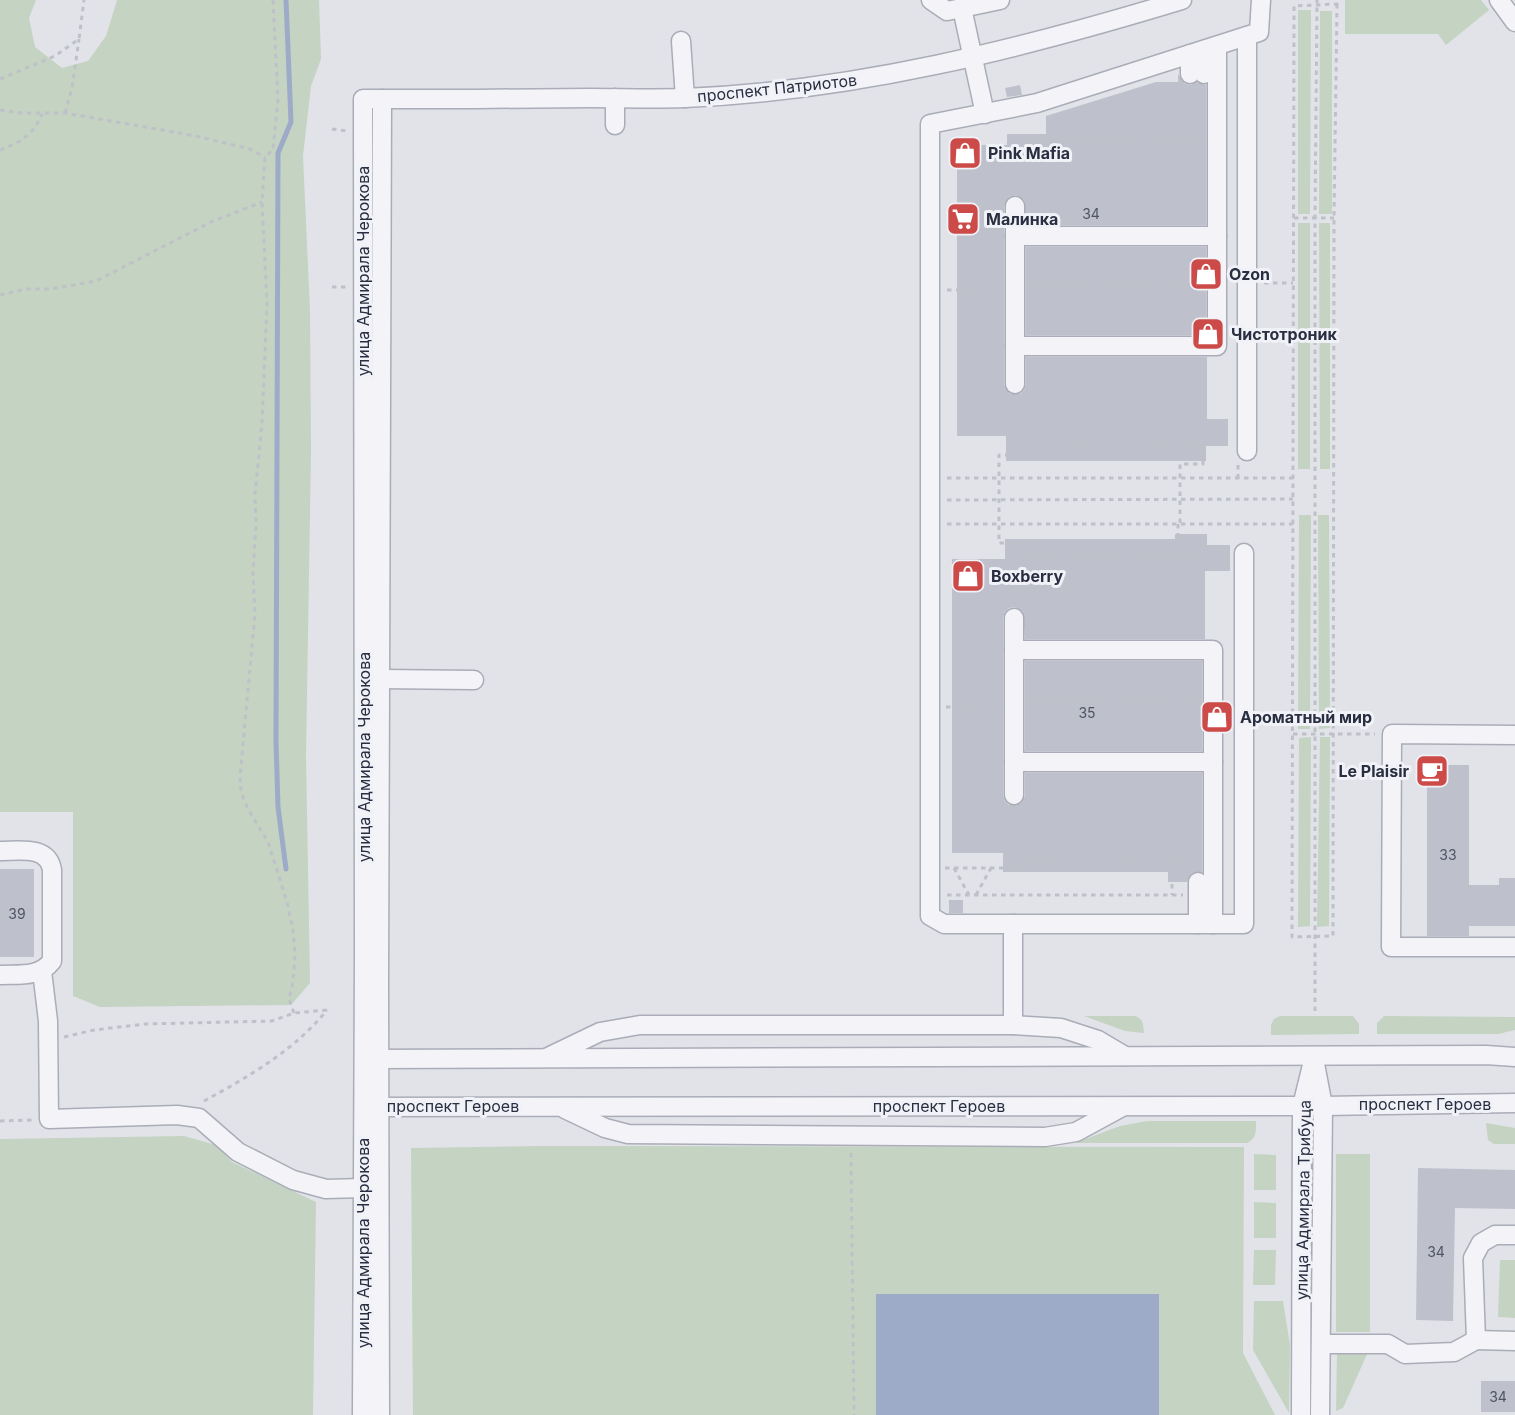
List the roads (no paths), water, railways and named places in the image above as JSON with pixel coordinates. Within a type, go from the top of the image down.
[{"type":"street","points":[[931,0],[947,11],[1000,0]]},
{"type":"street","name":"проспект Патриотов","points":[[363,99],[685,98],[803,87],[972,58],[1090,28],[1182,0]]},
{"type":"street","points":[[1244,553],[1244,924],[944,924],[930,916],[930,124],[1037,104],[1259,32],[1261,0]]},
{"type":"street","points":[[1499,0],[1515,22]]},
{"type":"street","points":[[962,8],[985,114]]},
{"type":"street","points":[[1247,36],[1247,451]]},
{"type":"street","points":[[681,41],[685,98]]},
{"type":"street","points":[[1189,76],[1204,50]]},
{"type":"street","points":[[1015,346],[1217,346],[1217,140],[1204,50]]},
{"type":"street","points":[[615,98],[615,125]]},
{"type":"street","name":"улица Адмирала Черокова","points":[[363,99],[371,1107],[380,1415]]},
{"type":"street","name":"улица Адмирала Черокова","points":[[371,1059],[381,679],[382,99]]},
{"type":"street","points":[[1015,206],[1015,384]]},
{"type":"street","points":[[1015,236],[1217,236]]},
{"type":"street","points":[[1014,618],[1014,795]]},
{"type":"street","points":[[1014,650],[1213,650],[1213,762],[1200,924]]},
{"type":"street","points":[[381,679],[474,680]]},
{"type":"street","points":[[1515,735],[1392,734],[1391,947],[1515,948]]},
{"type":"street","points":[[1014,762],[1213,762]]},
{"type":"street","points":[[0,851],[38,851],[46,856],[51,865],[52,961],[42,971],[0,975]]},
{"type":"street","points":[[1186,888],[1200,924]]},
{"type":"street","points":[[1013,924],[1013,1025]]},
{"type":"street","points":[[42,971],[48,1041],[49,1119],[177,1115],[199,1118],[238,1152],[293,1180],[326,1189],[363,1188]]},
{"type":"street","points":[[543,1059],[600,1032],[631,1026],[1013,1025],[1061,1028],[1098,1040],[1127,1057]]},
{"type":"street","points":[[1486,1055],[1515,1045]]},
{"type":"street","points":[[371,1059],[1486,1055],[1515,1057]]},
{"type":"street","name":"улица Адмирала Трибуца","points":[[1301,1415],[1302,1106],[1314,1057]]},
{"type":"street","name":"улица Адмирала Трибуца","points":[[1314,1057],[1323,1106],[1320,1415]]},
{"type":"street","name":"проспект Героев","points":[[371,1107],[1323,1106],[1515,1103]]},
{"type":"street","points":[[1482,1104],[1515,1116]]},
{"type":"street","points":[[560,1107],[605,1128],[628,1134],[1045,1137],[1076,1132],[1126,1105]]},
{"type":"street","name":"улица Адмирала Черокова","points":[[362,1415],[363,1188],[371,1107]]},
{"type":"street","points":[[1476,1340],[1473,1258],[1481,1243],[1495,1235],[1515,1235]]},
{"type":"street","points":[[1321,1344],[1388,1344],[1405,1354],[1454,1352],[1476,1340],[1515,1341]]},
{"type":"water","points":[[876,1294],[1159,1294],[1159,1415],[876,1415]]},
{"type":"waterway","points":[[286,0],[291,122],[278,153],[276,741],[278,807],[286,869]]},
{"type":"place","name":"Pink Mafia","points":[[965,153]]},
{"type":"place","name":"Малинка","points":[[963,219]]},
{"type":"place","name":"Ozon","points":[[1206,274]]},
{"type":"place","name":"Чистотроник","points":[[1208,334]]},
{"type":"place","name":"Boxberry","points":[[968,576]]},
{"type":"place","name":"Ароматный мир","points":[[1217,717]]},
{"type":"place","name":"Le Plaisir","points":[[1432,771]]}]
